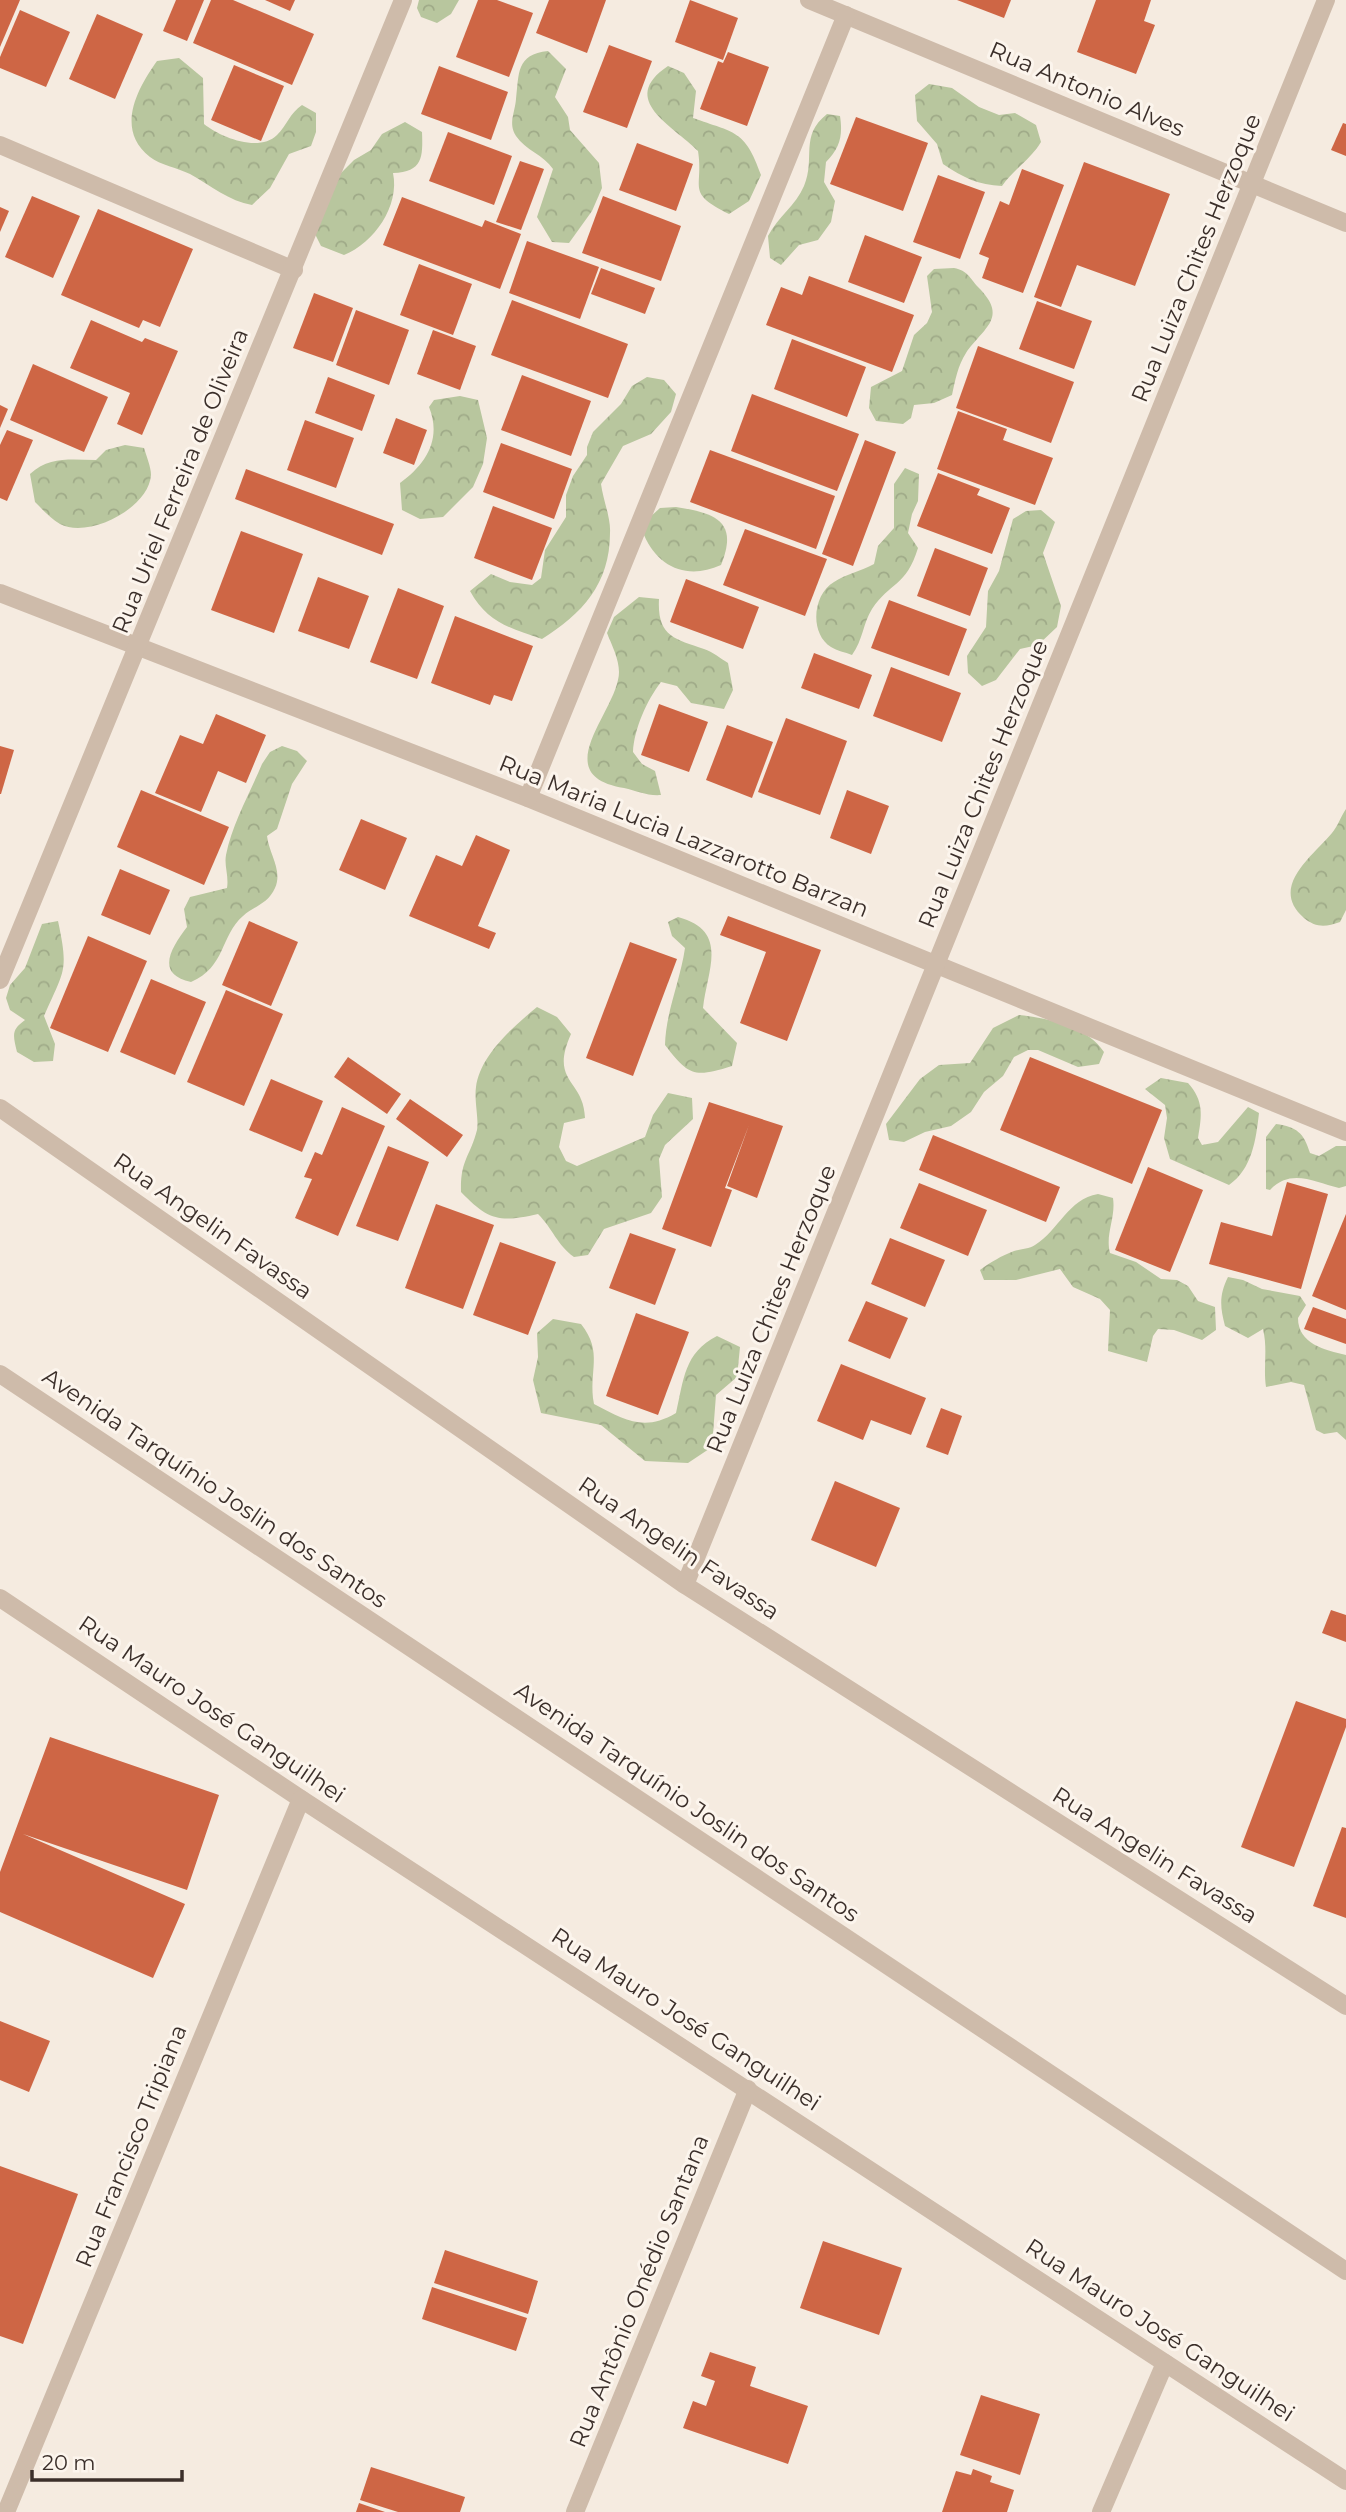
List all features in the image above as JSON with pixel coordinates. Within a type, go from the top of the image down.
[{"type":"street","name":"Rua Uriel Ferreira de Oliveira","points":[[0,980],[403,0]]},
{"type":"street","name":"Rua Antonio Alves","points":[[809,0],[1346,223]]},
{"type":"street","name":"Rua Luiza Chites Herzoque","points":[[685,1586],[1326,0]]},
{"type":"street","points":[[528,798],[846,15]]},
{"type":"street","points":[[0,145],[294,270]]},
{"type":"street","name":"Rua Maria Lucia Lazzarotto Barzan","points":[[0,593],[528,798],[936,967],[1346,1132]]},
{"type":"street","name":"Rua Angelin Favassa","points":[[0,1108],[685,1586],[1346,2006]]},
{"type":"street","name":"Avenida Tarquínio Joslin dos Santos","points":[[0,1374],[1346,2272]]},
{"type":"street","name":"Rua Mauro José Ganguilhei","points":[[0,1598],[301,1799],[1346,2481]]},
{"type":"street","name":"Rua Francisco Tripiana","points":[[6,2512],[301,1799]]},
{"type":"street","name":"Rua Antônio Onédio Santana","points":[[575,2512],[748,2089]]},
{"type":"street","points":[[1101,2512],[1165,2363]]},
{"type":"green space","points":[[419,0],[459,0],[451,14],[437,23],[421,17],[417,8]]},
{"type":"green space","points":[[548,51],[566,69],[555,97],[568,117],[570,130],[599,163],[602,188],[592,211],[569,243],[552,242],[537,217],[553,169],[520,141],[512,127],[521,67],[530,56]]},
{"type":"green space","points":[[179,58],[203,78],[204,124],[229,138],[260,143],[277,135],[302,105],[316,113],[316,132],[311,146],[289,154],[270,188],[252,205],[228,197],[190,174],[154,160],[139,146],[132,122],[137,97],[157,61]]},
{"type":"green space","points":[[668,66],[684,73],[696,91],[693,118],[736,135],[755,160],[761,175],[749,201],[729,214],[715,207],[701,194],[698,151],[655,112],[649,101],[648,90],[654,78]]},
{"type":"green space","points":[[929,84],[952,88],[979,107],[999,115],[1015,113],[1036,125],[1041,142],[1002,186],[965,177],[943,164],[937,144],[917,121],[915,95]]},
{"type":"green space","points":[[827,114],[840,116],[841,123],[841,136],[837,147],[826,162],[824,182],[835,201],[831,222],[818,240],[799,245],[781,265],[770,258],[768,236],[804,186],[813,131]]},
{"type":"green space","points":[[405,122],[422,132],[421,156],[416,166],[410,170],[393,173],[393,198],[382,222],[365,242],[344,255],[321,246],[313,230],[341,173],[354,160],[371,150],[382,134]]},
{"type":"green space","points":[[954,268],[968,275],[987,298],[993,315],[990,322],[963,358],[952,395],[934,403],[914,405],[911,418],[903,424],[876,421],[869,408],[871,387],[902,371],[914,335],[927,323],[932,312],[927,276],[934,269]]},
{"type":"green space","points":[[647,377],[664,380],[676,394],[671,412],[651,434],[623,446],[601,484],[609,521],[609,551],[605,568],[591,596],[569,619],[542,639],[500,622],[484,610],[470,591],[491,574],[510,582],[532,585],[541,578],[545,550],[566,517],[566,495],[573,476],[587,455],[593,432],[621,404],[632,386]]},
{"type":"green space","points":[[460,396],[478,400],[487,438],[483,464],[473,487],[443,517],[420,519],[402,510],[400,483],[417,468],[429,450],[434,430],[429,407],[434,400]]},
{"type":"green space","points":[[125,445],[144,448],[151,475],[148,487],[140,499],[116,518],[101,524],[72,528],[57,522],[35,502],[30,474],[38,468],[61,460],[96,460],[106,450]]},
{"type":"green space","points":[[905,468],[919,474],[918,501],[908,533],[918,548],[903,577],[872,609],[852,655],[833,648],[824,641],[817,623],[818,604],[827,588],[834,582],[874,564],[878,546],[894,528],[894,484]]},
{"type":"green space","points":[[676,507],[702,512],[720,522],[727,538],[721,565],[686,571],[675,568],[657,556],[644,535],[649,518],[660,508]]},
{"type":"green space","points":[[1041,510],[1055,522],[1043,553],[1061,606],[1057,627],[1038,645],[1020,649],[996,680],[982,686],[968,673],[967,656],[986,627],[988,591],[999,571],[1013,519],[1026,511]]},
{"type":"green space","points":[[639,597],[659,599],[661,621],[664,628],[676,639],[710,652],[728,663],[733,690],[724,709],[691,703],[677,686],[661,682],[656,689],[639,724],[633,752],[642,764],[655,771],[661,795],[642,793],[602,781],[591,771],[587,759],[590,744],[613,695],[619,674],[616,656],[607,633],[614,617]]},
{"type":"green space","points":[[282,746],[297,751],[307,761],[292,784],[277,829],[267,836],[277,868],[275,888],[269,898],[236,924],[211,968],[191,982],[180,978],[173,973],[170,959],[176,943],[187,927],[184,909],[190,897],[227,888],[226,855],[237,820],[262,764],[270,752]]},
{"type":"green space","points":[[1346,809],[1346,910],[1340,922],[1326,926],[1317,925],[1304,918],[1294,906],[1292,883],[1306,861],[1334,830]]},
{"type":"green space","points":[[678,917],[694,923],[710,942],[711,966],[703,1008],[737,1043],[732,1066],[709,1072],[693,1072],[680,1063],[665,1045],[668,1020],[685,948],[672,936],[668,922]]},
{"type":"green space","points":[[58,921],[63,970],[44,1016],[55,1044],[53,1061],[34,1062],[17,1052],[14,1033],[25,1020],[10,1010],[6,998],[10,985],[25,968],[42,924]]},
{"type":"green space","points":[[537,1007],[557,1017],[571,1034],[565,1050],[565,1072],[579,1095],[585,1118],[564,1123],[559,1147],[566,1161],[577,1166],[645,1137],[653,1115],[668,1093],[692,1098],[693,1119],[665,1145],[659,1159],[662,1197],[651,1213],[604,1229],[588,1255],[574,1257],[538,1214],[513,1218],[495,1217],[479,1209],[461,1192],[464,1165],[477,1130],[476,1087],[479,1075],[499,1042]]},
{"type":"green space","points":[[1019,1015],[1054,1021],[1088,1036],[1104,1052],[1099,1064],[1078,1067],[1038,1050],[1028,1050],[1014,1057],[1003,1076],[984,1092],[971,1112],[951,1126],[925,1132],[904,1142],[889,1140],[886,1124],[920,1079],[939,1065],[970,1063],[993,1028]]},
{"type":"green space","points":[[1161,1078],[1188,1083],[1197,1096],[1200,1109],[1198,1138],[1202,1145],[1218,1142],[1248,1107],[1259,1113],[1252,1153],[1243,1171],[1229,1185],[1170,1159],[1164,1138],[1167,1118],[1165,1105],[1145,1089]]},
{"type":"green space","points":[[1276,1124],[1299,1132],[1310,1153],[1319,1156],[1336,1146],[1346,1146],[1346,1186],[1339,1188],[1294,1178],[1278,1183],[1270,1190],[1266,1189],[1266,1137]]},
{"type":"green space","points":[[1098,1194],[1113,1198],[1110,1253],[1136,1262],[1161,1279],[1177,1280],[1188,1286],[1198,1301],[1215,1307],[1216,1330],[1202,1340],[1174,1330],[1158,1329],[1153,1336],[1147,1362],[1108,1351],[1110,1310],[1100,1299],[1073,1287],[1060,1269],[1016,1280],[984,1280],[980,1270],[1005,1255],[1035,1245],[1071,1208]]},
{"type":"green space","points":[[1228,1277],[1243,1280],[1262,1289],[1300,1296],[1306,1305],[1298,1318],[1303,1334],[1314,1344],[1346,1355],[1346,1440],[1337,1432],[1324,1434],[1316,1430],[1304,1385],[1291,1382],[1266,1387],[1263,1329],[1248,1338],[1225,1326],[1221,1301]]},
{"type":"green space","points":[[553,1319],[581,1324],[588,1334],[594,1353],[594,1404],[635,1422],[654,1422],[676,1413],[687,1368],[698,1350],[706,1343],[717,1336],[740,1347],[737,1377],[716,1395],[712,1447],[688,1463],[645,1461],[601,1425],[541,1413],[533,1380],[538,1357],[537,1333]]},
{"type":"building","points":[[0,0],[20,0],[0,47]]},
{"type":"building","points":[[176,0],[204,0],[187,41],[163,31]]},
{"type":"building","points":[[211,0],[233,0],[314,34],[292,85],[193,43]]},
{"type":"building","points":[[265,0],[295,0],[290,11]]},
{"type":"building","points":[[478,0],[497,0],[533,13],[509,77],[456,57]]},
{"type":"building","points":[[549,0],[606,0],[587,53],[536,33]]},
{"type":"building","points":[[690,0],[738,18],[723,60],[675,42]]},
{"type":"building","points":[[957,0],[1011,0],[1004,18]]},
{"type":"building","points":[[1096,0],[1151,0],[1144,21],[1155,25],[1136,74],[1077,52]]},
{"type":"building","points":[[20,10],[70,32],[46,87],[0,68],[0,57]]},
{"type":"building","points":[[97,14],[143,34],[115,99],[69,79]]},
{"type":"building","points":[[609,45],[652,61],[627,128],[583,112]]},
{"type":"building","points":[[728,52],[769,67],[747,126],[700,109],[718,61],[723,63]]},
{"type":"building","points":[[234,65],[284,86],[261,141],[211,120]]},
{"type":"building","points":[[439,66],[508,92],[491,140],[421,114]]},
{"type":"building","points":[[856,117],[928,143],[903,211],[830,184]]},
{"type":"building","points":[[1343,123],[1346,124],[1346,156],[1331,150]]},
{"type":"building","points":[[448,132],[512,156],[494,205],[429,181]]},
{"type":"building","points":[[637,143],[693,164],[676,211],[619,190]]},
{"type":"building","points":[[520,161],[544,169],[521,230],[496,222]]},
{"type":"building","points":[[1084,162],[1170,194],[1135,286],[1077,265],[1061,307],[1034,297]]},
{"type":"building","points":[[1022,169],[1064,185],[1023,293],[982,278],[989,258],[979,254],[1000,201],[1009,205]]},
{"type":"building","points":[[938,175],[985,192],[960,259],[913,242]]},
{"type":"building","points":[[32,196],[80,216],[53,278],[5,257]]},
{"type":"building","points":[[603,196],[681,226],[661,281],[582,253]]},
{"type":"building","points":[[402,197],[482,227],[485,220],[521,234],[500,289],[383,245]]},
{"type":"building","points":[[0,207],[9,211],[0,232]]},
{"type":"building","points":[[98,209],[193,249],[160,327],[143,320],[139,328],[61,295]]},
{"type":"building","points":[[865,235],[922,257],[904,303],[848,282]]},
{"type":"building","points":[[527,241],[599,267],[580,319],[509,293]]},
{"type":"building","points":[[419,264],[472,284],[453,335],[400,315]]},
{"type":"building","points":[[601,268],[655,288],[645,314],[591,294]]},
{"type":"building","points":[[809,276],[914,315],[892,372],[766,325],[781,287],[802,295]]},
{"type":"building","points":[[314,293],[353,308],[333,362],[293,348]]},
{"type":"building","points":[[512,300],[628,344],[608,398],[491,355]]},
{"type":"building","points":[[1037,301],[1092,321],[1074,369],[1019,349]]},
{"type":"building","points":[[356,310],[409,330],[389,385],[336,365]]},
{"type":"building","points":[[91,320],[142,342],[145,338],[178,351],[142,435],[117,424],[130,393],[70,368]]},
{"type":"building","points":[[433,330],[476,346],[460,390],[417,374]]},
{"type":"building","points":[[792,339],[866,367],[847,417],[774,389]]},
{"type":"building","points":[[978,346],[1074,382],[1051,443],[956,408]]},
{"type":"building","points":[[33,364],[108,397],[84,452],[10,420]]},
{"type":"building","points":[[522,375],[591,401],[571,456],[501,430]]},
{"type":"building","points":[[328,377],[375,395],[362,431],[315,413]]},
{"type":"building","points":[[752,394],[859,434],[837,491],[731,451]]},
{"type":"building","points":[[0,405],[8,409],[0,428]]},
{"type":"building","points":[[958,411],[1007,429],[1003,440],[1053,458],[1035,505],[937,469]]},
{"type":"building","points":[[396,418],[427,430],[414,465],[383,453]]},
{"type":"building","points":[[305,420],[354,438],[336,488],[287,470]]},
{"type":"building","points":[[7,430],[33,440],[7,501],[0,498],[0,445]]},
{"type":"building","points":[[865,440],[896,452],[853,566],[822,554]]},
{"type":"building","points":[[501,443],[572,469],[554,519],[483,492]]},
{"type":"building","points":[[710,450],[835,496],[816,549],[690,502]]},
{"type":"building","points":[[246,469],[394,524],[382,555],[235,499]]},
{"type":"building","points":[[938,473],[980,489],[977,495],[1010,508],[992,554],[917,526]]},
{"type":"building","points":[[493,506],[552,528],[532,580],[474,558]]},
{"type":"building","points":[[745,529],[827,559],[805,616],[723,585]]},
{"type":"building","points":[[241,531],[303,554],[274,633],[211,610]]},
{"type":"building","points":[[935,548],[988,568],[970,616],[917,596]]},
{"type":"building","points":[[318,577],[369,596],[349,649],[298,631]]},
{"type":"building","points":[[686,579],[759,607],[743,649],[670,622]]},
{"type":"building","points":[[398,588],[444,606],[417,679],[370,662]]},
{"type":"building","points":[[889,600],[967,629],[949,676],[871,648]]},
{"type":"building","points":[[455,616],[533,646],[512,701],[494,695],[490,705],[431,683]]},
{"type":"building","points":[[814,653],[872,675],[859,709],[801,688]]},
{"type":"building","points":[[891,667],[961,693],[942,742],[873,716]]},
{"type":"building","points":[[659,704],[708,722],[689,772],[641,755]]},
{"type":"building","points":[[216,714],[266,735],[246,783],[218,771],[201,812],[155,793],[180,735],[203,744]]},
{"type":"building","points":[[786,718],[847,741],[820,815],[758,792]]},
{"type":"building","points":[[727,725],[773,742],[752,798],[706,780]]},
{"type":"building","points":[[0,746],[14,750],[1,794],[0,794]]},
{"type":"building","points":[[141,790],[229,827],[204,885],[117,847]]},
{"type":"building","points":[[847,790],[889,806],[871,854],[830,838]]},
{"type":"building","points":[[361,819],[407,838],[385,890],[339,870]]},
{"type":"building","points":[[476,835],[510,850],[478,926],[496,933],[489,949],[409,916],[436,855],[462,866]]},
{"type":"building","points":[[120,869],[170,890],[150,935],[101,915]]},
{"type":"building","points":[[728,916],[821,950],[787,1041],[740,1023],[766,952],[720,935]]},
{"type":"building","points":[[249,921],[298,942],[271,1006],[222,985]]},
{"type":"building","points":[[88,936],[147,961],[108,1052],[50,1028]]},
{"type":"building","points":[[630,942],[677,959],[633,1076],[586,1058]]},
{"type":"building","points":[[151,979],[206,1002],[175,1075],[120,1052]]},
{"type":"building","points":[[226,990],[283,1014],[244,1106],[187,1082]]},
{"type":"building","points":[[348,1057],[401,1094],[387,1114],[334,1077]]},
{"type":"building","points":[[1030,1057],[1162,1110],[1132,1184],[1000,1130]]},
{"type":"building","points":[[271,1079],[323,1101],[302,1152],[249,1130]]},
{"type":"building","points":[[410,1099],[463,1135],[447,1157],[396,1119]]},
{"type":"building","points":[[709,1102],[783,1126],[757,1198],[727,1186],[749,1125],[725,1188],[732,1190],[711,1247],[662,1229]]},
{"type":"building","points":[[342,1107],[385,1126],[338,1236],[295,1218],[312,1179],[304,1177],[315,1152],[322,1155]]},
{"type":"building","points":[[933,1135],[1060,1187],[1046,1222],[919,1170]]},
{"type":"building","points":[[388,1146],[429,1162],[398,1241],[356,1226]]},
{"type":"building","points":[[1148,1167],[1203,1190],[1170,1272],[1115,1250]]},
{"type":"building","points":[[1287,1182],[1328,1194],[1301,1289],[1209,1264],[1221,1222],[1272,1236]]},
{"type":"building","points":[[919,1183],[987,1210],[968,1256],[900,1228]]},
{"type":"building","points":[[436,1204],[494,1225],[463,1309],[405,1288]]},
{"type":"building","points":[[1346,1214],[1346,1310],[1312,1296]]},
{"type":"building","points":[[630,1233],[676,1249],[655,1305],[609,1288]]},
{"type":"building","points":[[890,1238],[945,1260],[925,1307],[871,1284]]},
{"type":"building","points":[[500,1242],[556,1262],[528,1335],[473,1315]]},
{"type":"building","points":[[866,1301],[908,1318],[890,1359],[848,1341]]},
{"type":"building","points":[[1313,1307],[1346,1319],[1346,1344],[1304,1329]]},
{"type":"building","points":[[636,1313],[689,1332],[658,1415],[606,1396]]},
{"type":"building","points":[[841,1364],[926,1398],[911,1435],[871,1420],[863,1440],[817,1421]]},
{"type":"building","points":[[941,1408],[962,1416],[948,1455],[926,1447]]},
{"type":"building","points":[[835,1481],[900,1508],[876,1567],[811,1540]]},
{"type":"building","points":[[1331,1610],[1346,1615],[1346,1642],[1322,1633]]},
{"type":"building","points":[[1296,1701],[1346,1719],[1346,1727],[1294,1867],[1241,1847]]},
{"type":"building","points":[[50,1737],[219,1795],[187,1890],[23,1834],[185,1904],[153,1978],[0,1912],[0,1872]]},
{"type":"building","points":[[1342,1827],[1346,1828],[1346,1918],[1313,1906]]},
{"type":"building","points":[[0,2021],[50,2041],[29,2092],[0,2080]]},
{"type":"building","points":[[0,2166],[78,2194],[23,2344],[0,2336]]},
{"type":"building","points":[[823,2241],[902,2268],[879,2335],[800,2308]]},
{"type":"building","points":[[445,2250],[538,2281],[528,2314],[434,2283]]},
{"type":"building","points":[[432,2287],[527,2318],[516,2351],[422,2319]]},
{"type":"building","points":[[710,2352],[756,2367],[750,2386],[808,2406],[788,2464],[683,2428],[693,2401],[706,2406],[715,2381],[701,2376]]},
{"type":"building","points":[[981,2395],[1040,2414],[1020,2475],[960,2455]]},
{"type":"building","points":[[371,2467],[465,2497],[460,2512],[398,2512],[360,2500]]},
{"type":"building","points":[[973,2469],[992,2476],[990,2482],[1014,2490],[1007,2512],[942,2512],[956,2471],[971,2475]]},
{"type":"building","points":[[359,2503],[385,2512],[356,2512]]}]
